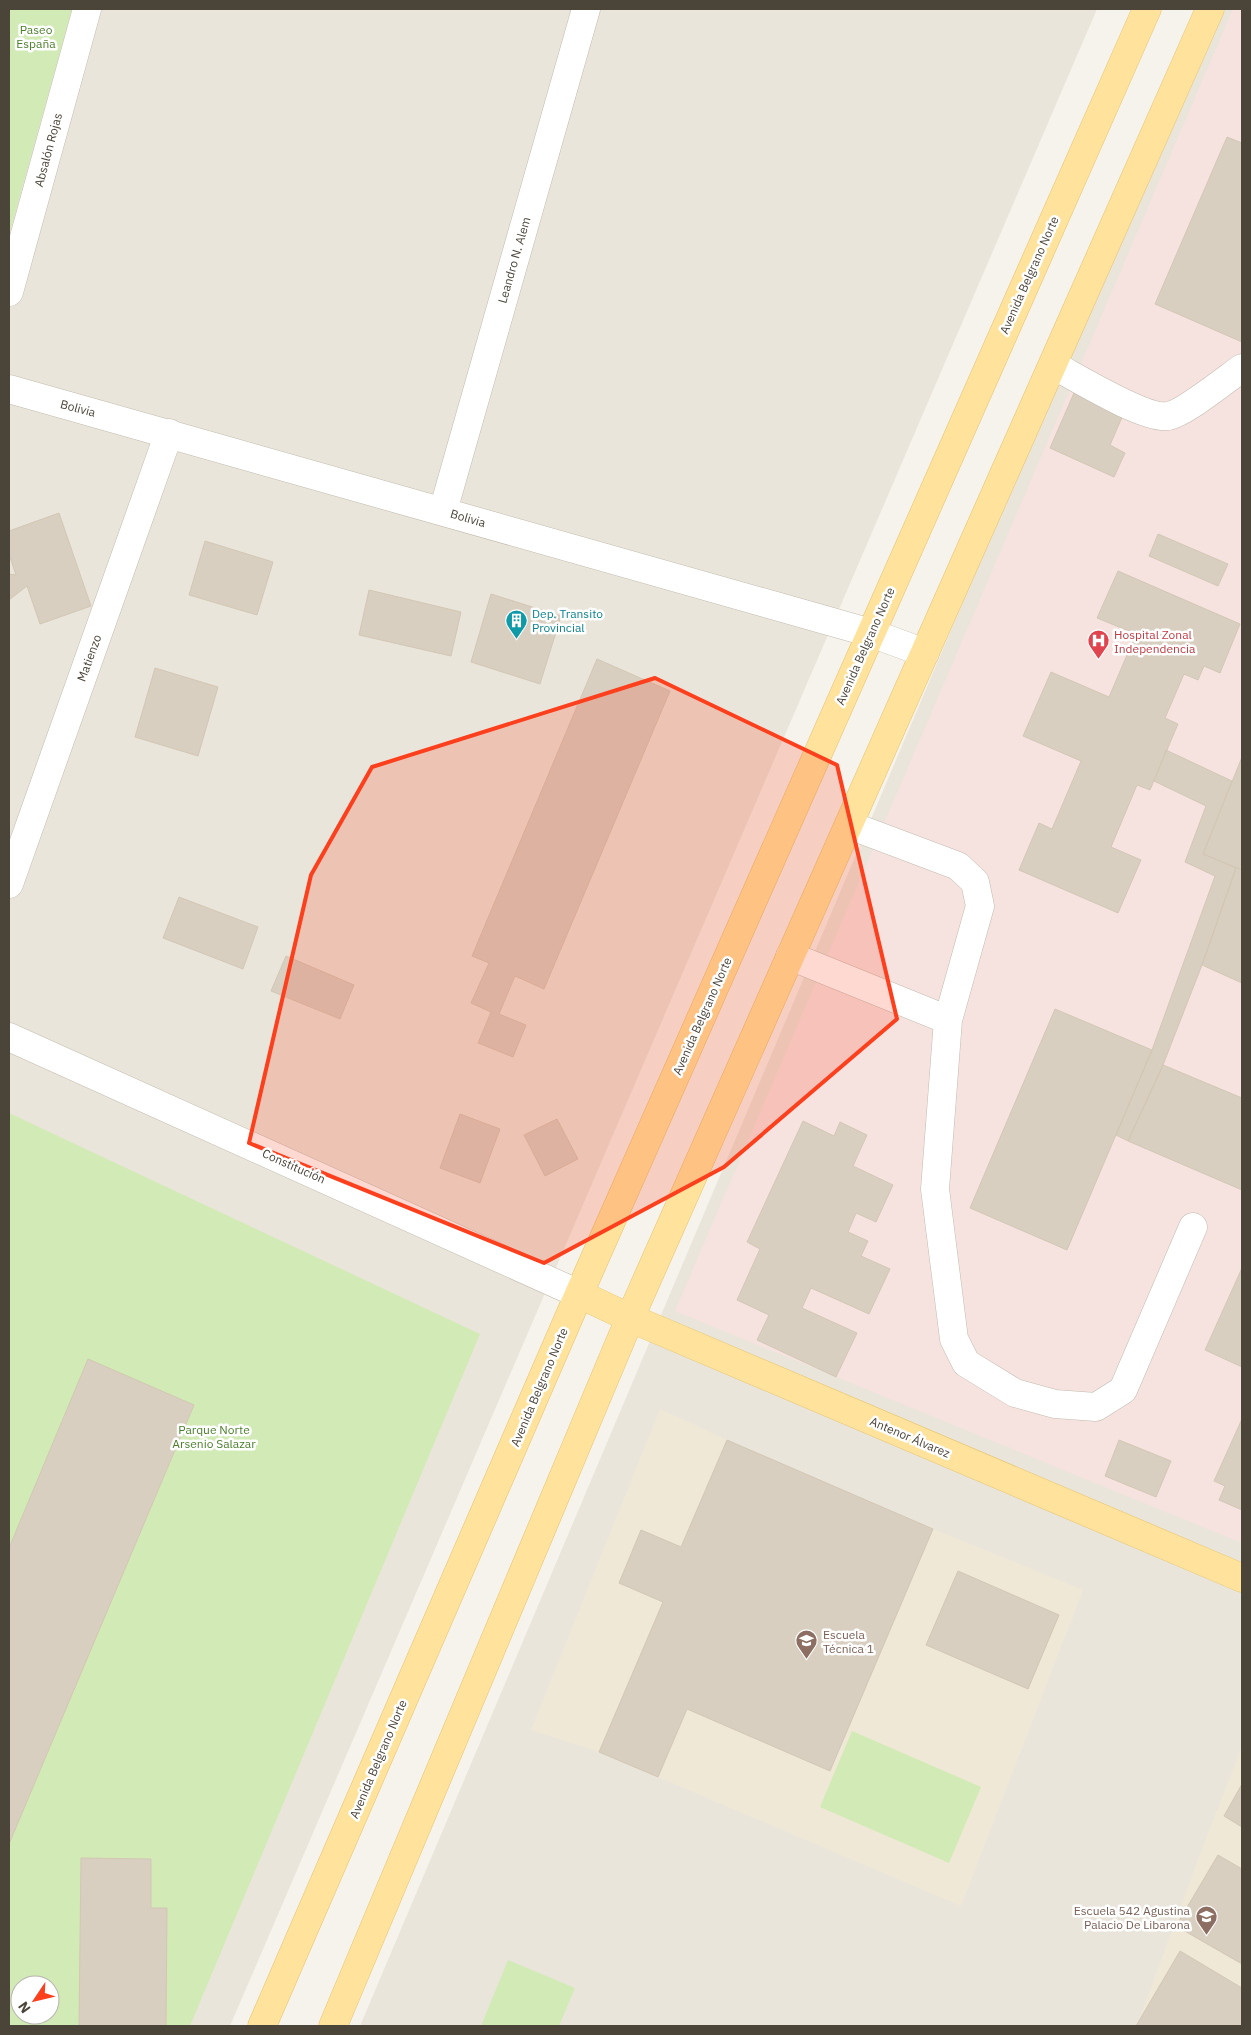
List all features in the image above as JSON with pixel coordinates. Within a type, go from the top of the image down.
[{"type":"main road","name":"Avenida Belgrano Norte","points":[[262,2026],[579,1294],[1147,9]]},
{"type":"main road","points":[[333,2026],[630,1318],[1210,9]]},
{"type":"main road","name":"Antenor Álvarez","points":[[579,1294],[630,1318],[1242,1578]]},
{"type":"street","name":"Absalón Rojas","points":[[9,292],[87,9]]},
{"type":"street","name":"Leandro N. Alem","points":[[443,510],[586,9]]},
{"type":"street","points":[[1053,364],[1142,412],[1168,416],[1188,406],[1242,368]]},
{"type":"street","name":"Bolivia","points":[[9,389],[443,510],[871,633],[925,653]]},
{"type":"street","name":"Matienzo","points":[[9,884],[170,433]]},
{"type":"street","points":[[849,825],[958,866],[975,882],[980,906],[948,1020],[935,1189],[954,1339],[966,1363],[1015,1392],[1055,1404],[1096,1407],[1123,1390],[1193,1227]]},
{"type":"street","points":[[790,956],[948,1020]]},
{"type":"street","name":"Constitución","points":[[9,1037],[579,1294]]},
{"type":"highlighted area","points":[[655,678],[837,765],[897,1019],[724,1167],[544,1263],[249,1143],[311,875],[372,767]]},
{"type":"shaded area","points":[[9,9],[1097,9],[230,2026],[9,2026]]},
{"type":"shaded area","points":[[1214,9],[1242,9],[1242,2026],[360,2026]]},
{"type":"shaded area","name":"Hospital Zonal Independencia","points":[[1233,9],[1242,9],[1242,1543],[675,1311]]},
{"type":"shaded area","name":"Escuela Técnica 1","points":[[660,1409],[933,1529],[1083,1590],[961,1906],[599,1752],[531,1730]]},
{"type":"shaded area","name":"Escuela 542 Agustina Palacio De Libarona","points":[[1242,1747],[1242,2026],[1137,2026],[1203,1846]]},
{"type":"green space","name":"Paseo España","points":[[9,9],[72,9],[9,235]]},
{"type":"green space","name":"Parque Norte Arsenio Salazar","points":[[9,1113],[480,1334],[190,2026],[9,2026]]},
{"type":"green space","points":[[852,1731],[981,1787],[949,1863],[820,1807]]},
{"type":"green space","points":[[508,1960],[575,1988],[559,2026],[481,2026]]},
{"type":"building","points":[[1227,137],[1242,143],[1242,342],[1155,304]]},
{"type":"building","points":[[1074,393],[1123,415],[1110,445],[1125,453],[1114,477],[1050,448]]},
{"type":"building","points":[[59,513],[91,606],[40,624],[27,586],[9,600],[9,574],[16,575],[9,554],[9,531]]},
{"type":"building","points":[[1158,534],[1228,564],[1218,586],[1149,556]]},
{"type":"building","points":[[205,541],[273,562],[257,615],[189,595]]},
{"type":"building","points":[[1118,571],[1240,624],[1220,673],[1204,666],[1198,680],[1184,674],[1165,718],[1178,724],[1150,790],[1137,785],[1111,847],[1141,860],[1118,913],[1019,870],[1039,823],[1052,829],[1081,761],[1023,736],[1051,672],[1109,697],[1136,634],[1097,618]]},
{"type":"building","points":[[369,590],[461,612],[451,656],[359,635]]},
{"type":"building","name":"Dep. Transito Provincial","points":[[491,594],[561,616],[540,684],[471,662]]},
{"type":"building","points":[[597,659],[670,691],[544,989],[515,976],[499,1014],[526,1025],[513,1057],[478,1043],[491,1012],[471,1003],[489,963],[472,956]]},
{"type":"building","points":[[155,668],[218,687],[198,756],[135,737]]},
{"type":"building","points":[[1166,750],[1232,781],[1203,854],[1236,868],[1202,965],[1163,1065],[1128,1141],[1116,1135],[1152,1050],[1215,876],[1185,862],[1206,806],[1154,781]]},
{"type":"building","points":[[1242,757],[1242,870],[1203,854]]},
{"type":"building","points":[[1236,868],[1242,870],[1242,983],[1202,965]]},
{"type":"building","points":[[179,897],[258,927],[243,969],[163,938]]},
{"type":"building","points":[[286,956],[354,985],[340,1019],[271,991]]},
{"type":"building","points":[[1055,1009],[1152,1050],[1067,1250],[970,1208]]},
{"type":"building","points":[[1163,1065],[1242,1098],[1242,1190],[1128,1141]]},
{"type":"building","points":[[460,1114],[500,1129],[480,1183],[440,1168]]},
{"type":"building","points":[[557,1119],[578,1159],[545,1176],[524,1135]]},
{"type":"building","points":[[803,1121],[834,1136],[840,1122],[867,1135],[853,1166],[893,1185],[876,1222],[856,1213],[848,1232],[868,1241],[861,1256],[890,1269],[869,1314],[811,1288],[802,1308],[857,1333],[836,1377],[757,1340],[769,1315],[737,1300],[760,1249],[747,1242]]},
{"type":"building","points":[[1242,1268],[1242,1367],[1205,1350]]},
{"type":"building","points":[[88,1359],[194,1405],[9,1844],[9,1548]]},
{"type":"building","points":[[1242,1419],[1242,1510],[1219,1500],[1225,1486],[1214,1481]]},
{"type":"building","points":[[727,1440],[933,1529],[830,1771],[687,1709],[658,1777],[599,1752],[663,1602],[619,1583],[641,1530],[681,1547]]},
{"type":"building","points":[[1119,1440],[1171,1461],[1156,1497],[1105,1476]]},
{"type":"building","points":[[958,1571],[1059,1615],[1028,1689],[926,1645]]},
{"type":"building","points":[[1242,1784],[1242,1827],[1224,1816]]},
{"type":"building","points":[[1218,1855],[1242,1869],[1242,1964],[1176,1926]]},
{"type":"building","points":[[81,1858],[151,1859],[151,1908],[167,1908],[166,2026],[79,2026]]},
{"type":"building","points":[[1180,1951],[1242,1988],[1242,2026],[1136,2026]]},
{"type":"place","name":"Dep. Transito Provincial","points":[[516,639]]},
{"type":"place","name":"Hospital Zonal Independencia","points":[[1098,660]]},
{"type":"place","name":"Escuela Técnica 1","points":[[807,1660]]},
{"type":"place","name":"Escuela 542 Agustina Palacio De Libarona","points":[[1206,1936]]}]
